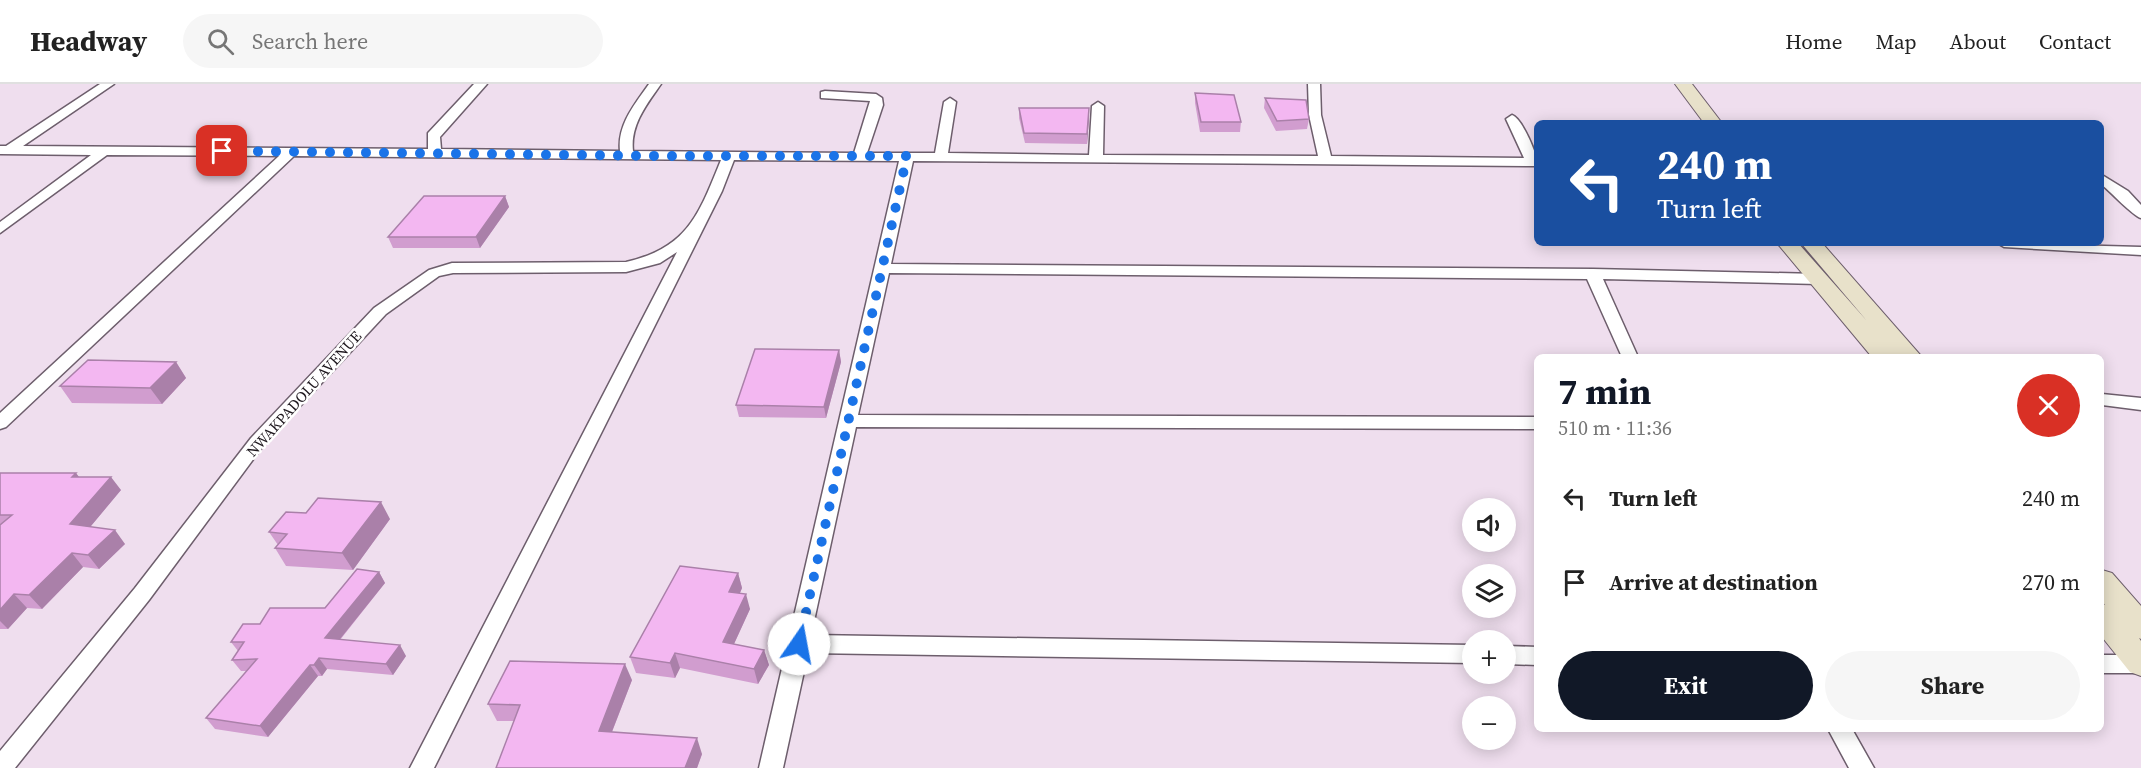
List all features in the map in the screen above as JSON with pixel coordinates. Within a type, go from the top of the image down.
[{"type":"street","points":[[5,150],[108,84]]},
{"type":"street","points":[[435,155],[433,136],[481,84]]},
{"type":"street","points":[[627,156],[623,139],[634,115],[655,84]]},
{"type":"street","points":[[1314,84],[1315,115],[1325,158]]},
{"type":"street","points":[[1664,84],[1691,120]]},
{"type":"street","points":[[1683,84],[1711,120]]},
{"type":"street","points":[[825,95],[876,98],[877,105],[860,155]]},
{"type":"street","points":[[941,156],[950,102]]},
{"type":"street","points":[[1096,157],[1098,106]]},
{"type":"street","points":[[1512,119],[1534,159]]},
{"type":"street","points":[[5,150],[292,151],[435,155],[860,155],[1534,161]]},
{"type":"street","points":[[0,229],[104,151]]},
{"type":"street","points":[[0,423],[292,151]]},
{"type":"street","points":[[422,768],[534,552],[715,191],[729,155]]},
{"type":"street","points":[[771,768],[907,156]]},
{"type":"street","points":[[2104,180],[2123,194],[2141,214]]},
{"type":"street","name":"NWAKPADOLU AVENUE","points":[[1,768],[142,594],[257,442],[380,311],[434,273],[452,268],[626,267],[655,260],[692,234]]},
{"type":"street","points":[[1790,246],[1882,354]]},
{"type":"street","points":[[1814,246],[1907,354]]},
{"type":"street","points":[[2055,246],[2141,251]]},
{"type":"street","points":[[882,268],[1593,274],[1818,279]]},
{"type":"street","points":[[1593,274],[1629,354]]},
{"type":"street","points":[[2104,400],[2141,404]]},
{"type":"street","points":[[848,421],[1534,423]]},
{"type":"street","points":[[2104,583],[2141,627]]},
{"type":"street","points":[[2104,618],[2141,663]]},
{"type":"street","points":[[799,644],[1462,654]]},
{"type":"street","points":[[1516,655],[1534,656]]},
{"type":"street","points":[[2104,664],[2141,663]]},
{"type":"street","points":[[1842,732],[1862,768]]},
{"type":"building","points":[[1195,93],[1234,95],[1241,122],[1201,122]]},
{"type":"building","points":[[1265,98],[1306,100],[1309,119],[1277,121]]},
{"type":"building","points":[[1019,108],[1089,108],[1087,134],[1024,133]]},
{"type":"building","points":[[424,196],[505,196],[476,237],[388,237]]},
{"type":"building","points":[[755,349],[839,350],[824,407],[736,405]]},
{"type":"building","points":[[88,360],[176,362],[150,388],[60,386]]},
{"type":"building","points":[[0,473],[76,473],[72,477],[111,477],[70,524],[115,530],[88,555],[72,553],[29,595],[14,594],[0,610],[0,525],[12,515],[0,515]]},
{"type":"building","points":[[318,498],[381,502],[342,553],[275,548],[287,534],[269,532],[286,512],[306,513]]},
{"type":"building","points":[[680,566],[738,573],[729,592],[746,594],[723,642],[764,650],[754,669],[675,653],[670,663],[630,657]]},
{"type":"building","points":[[357,569],[379,572],[325,638],[400,645],[386,664],[319,658],[314,665],[310,665],[260,726],[206,718],[257,659],[232,660],[244,642],[231,642],[243,624],[260,624],[270,608],[325,608]]},
{"type":"building","points":[[510,661],[625,664],[599,731],[697,738],[685,768],[496,768],[520,705],[488,704]]},
{"type":"route","points":[[222,151],[435,155],[907,156],[799,644]]}]
